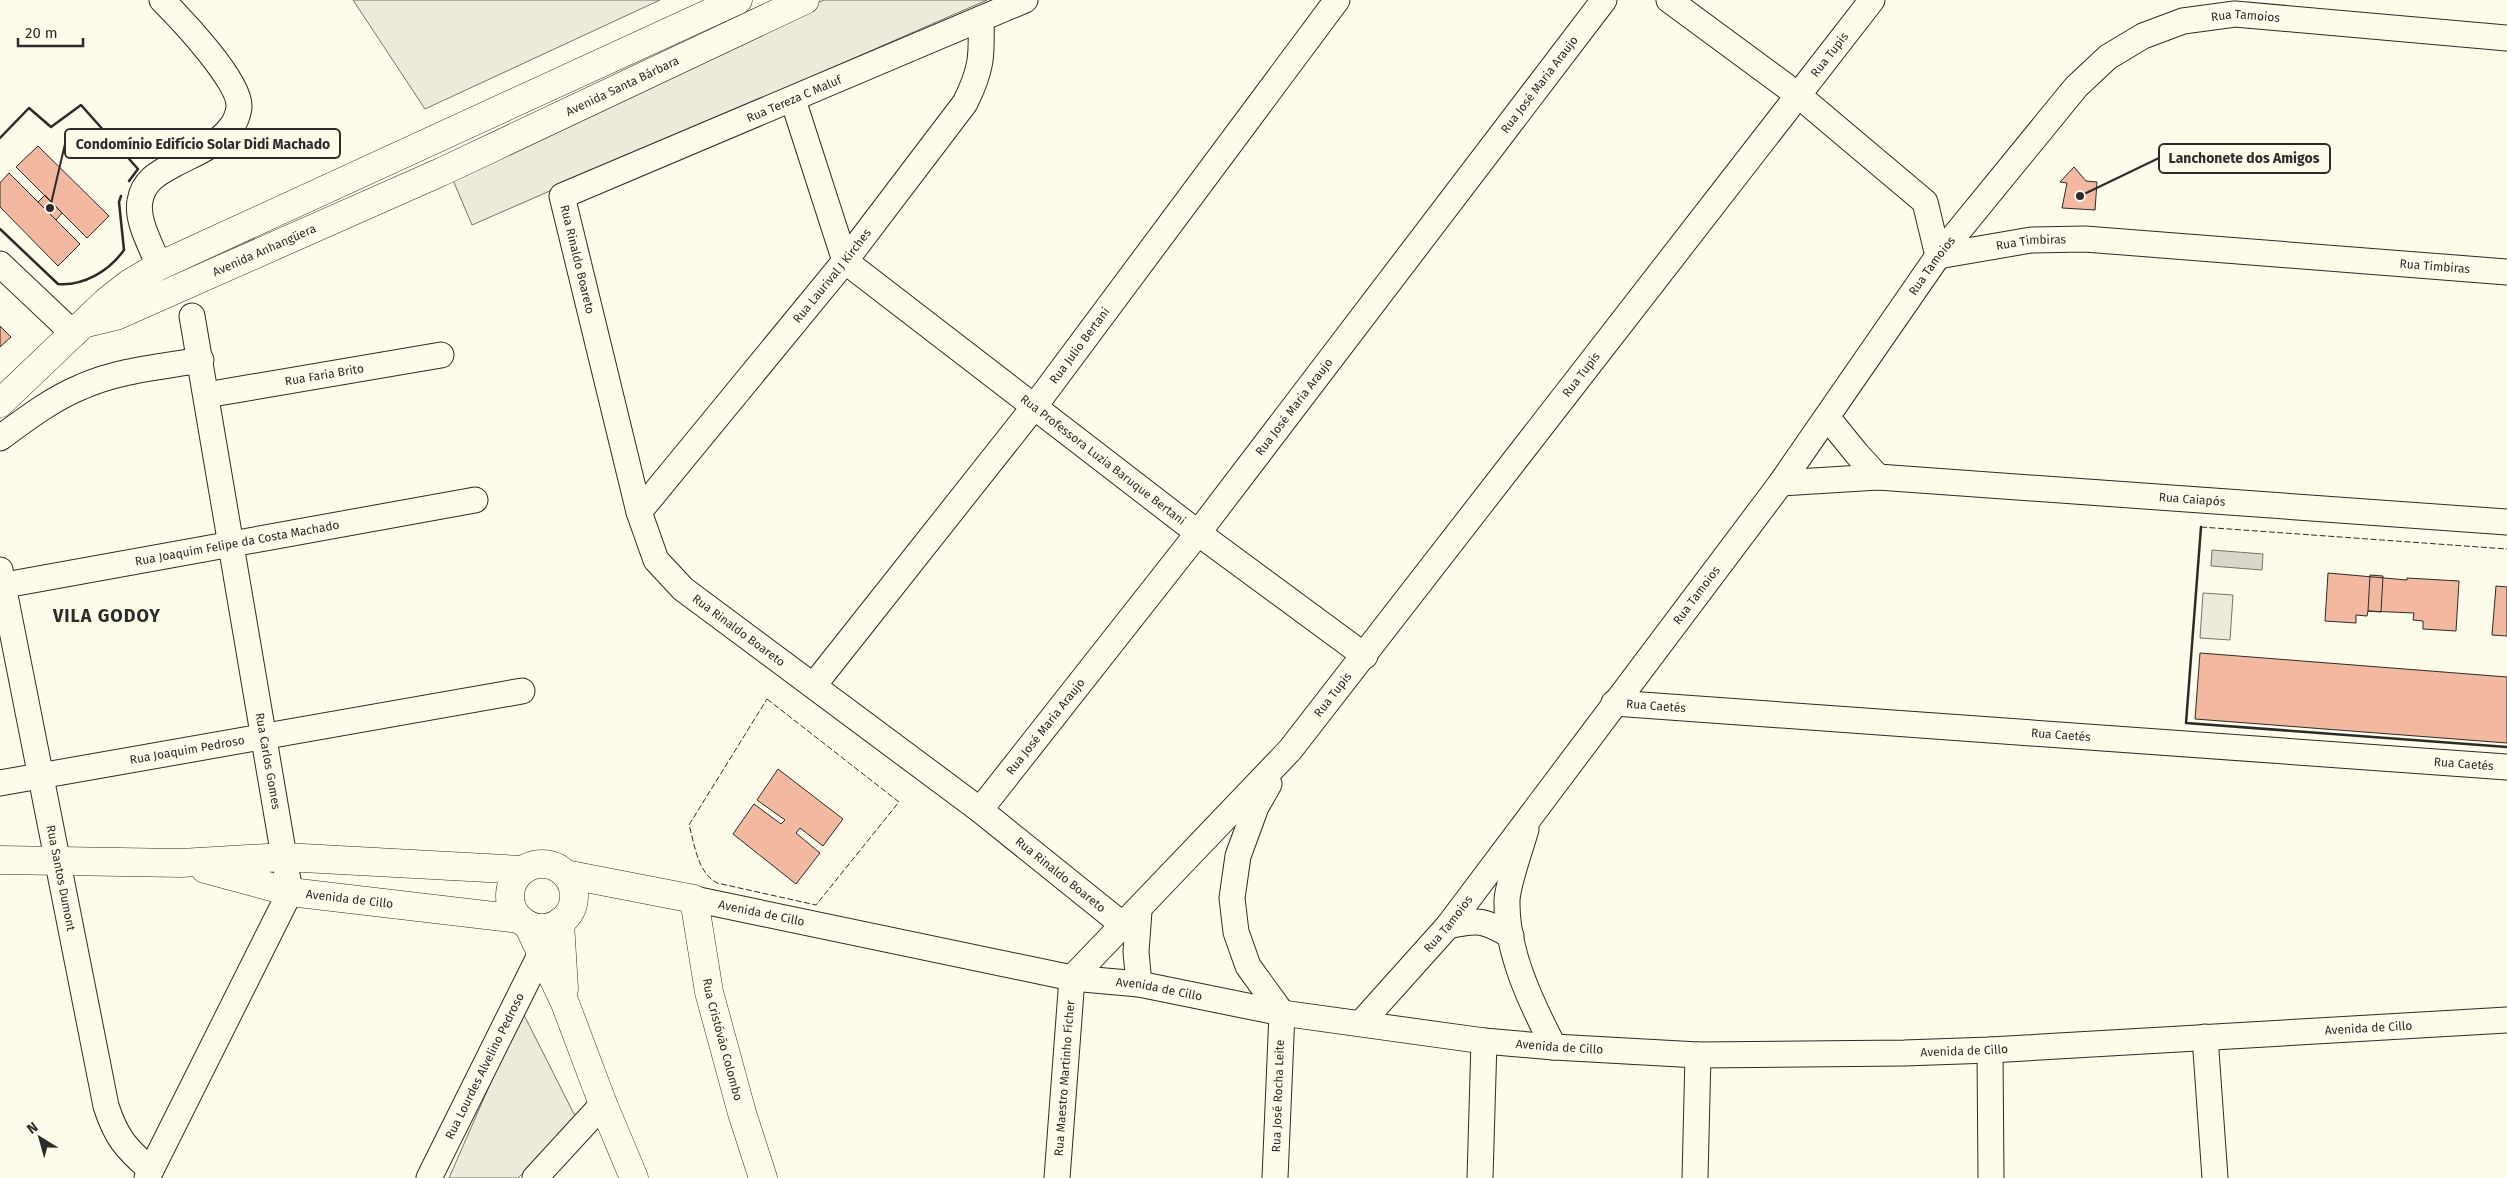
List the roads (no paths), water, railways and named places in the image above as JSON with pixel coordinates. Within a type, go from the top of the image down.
[{"type":"main road","name":"Avenida Anhangüera","points":[[0,403],[80,329],[107,301],[130,283],[160,266],[738,0]]},
{"type":"main road","name":"Avenida Santa Bárbara","points":[[441,172],[805,0]]},
{"type":"main road","name":"Avenida Anhangüera","points":[[80,329],[116,316],[441,172]]},
{"type":"main road","name":"Avenida de Cillo","points":[[0,860],[182,863],[284,857],[523,870]]},
{"type":"main road","name":"Avenida de Cillo","points":[[182,863],[290,892],[524,922]]},
{"type":"main road","points":[[565,1003],[564,919],[572,905],[574,894],[571,883],[565,874],[549,865],[531,866],[523,870],[515,879],[510,889],[510,900],[514,911],[524,922],[565,1003],[603,1104],[634,1178]]},
{"type":"main road","name":"Avenida de Cillo","points":[[565,874],[694,899]]},
{"type":"main road","points":[[524,922],[539,928],[550,927],[602,895],[626,886]]},
{"type":"main road","name":"Rua Cristóvão Colombo","points":[[694,899],[710,992],[742,1113],[763,1178]]},
{"type":"street","points":[[160,266],[143,223],[139,202],[144,187],[155,175],[219,140],[233,126],[240,106],[232,84],[184,22],[162,0]]},
{"type":"street","name":"Rua Tereza C Maluf","points":[[562,196],[793,100],[1025,0]]},
{"type":"street","name":"Rua Julio Bertani","points":[[814,685],[1034,407],[1337,0]]},
{"type":"street","name":"Rua José Maria Araujo","points":[[980,810],[1198,533],[1604,0]]},
{"type":"street","points":[[1669,0],[1798,95],[1925,202],[1938,256]]},
{"type":"street","points":[[1845,32],[1847,0]]},
{"type":"street","name":"Rua Tupis","points":[[1072,978],[1290,750],[1365,656],[1845,32],[1872,0]]},
{"type":"street","name":"Rua Tamoios","points":[[1361,1023],[1448,926],[1782,482],[1938,256],[2076,87],[2108,57],[2143,36],[2184,20],[2235,14],[2507,38]]},
{"type":"street","name":"Rua Laurival J Kirches","points":[[639,512],[845,261],[965,103],[977,79],[982,54],[982,19]]},
{"type":"street","points":[[793,100],[845,261]]},
{"type":"street","name":"Rua Rinaldo Boareto","points":[[562,196],[639,512],[656,560],[683,589],[980,810],[1131,918]]},
{"type":"street","name":"Rua Timbiras","points":[[1938,256],[2032,240],[2085,239],[2507,272]]},
{"type":"street","name":"Rua Professora Luzia Baruque Bertani","points":[[845,261],[1198,533],[1365,656]]},
{"type":"street","points":[[0,264],[80,329]]},
{"type":"street","name":"Rua Carlos Gomes","points":[[192,316],[290,892]]},
{"type":"street","name":"Rua Faria Brito","points":[[206,395],[441,355]]},
{"type":"street","points":[[0,438],[46,405],[82,386],[120,374],[201,360]]},
{"type":"street","points":[[1827,417],[1878,477]]},
{"type":"street","name":"Rua Caiapós","points":[[1782,482],[1878,477],[2507,522]]},
{"type":"street","name":"Rua Joaquim Felipe da Costa Machado","points":[[1,581],[231,544],[475,500]]},
{"type":"street","name":"Rua Santos Dumont","points":[[1,581],[106,1106],[113,1130],[127,1150],[149,1174]]},
{"type":"street","name":"Rua Joaquim Pedroso","points":[[0,783],[522,691]]},
{"type":"street","name":"Rua Caetés","points":[[1614,703],[2507,767]]},
{"type":"street","name":"Rua Tupis","points":[[1282,1013],[1248,966],[1236,932],[1232,898],[1238,856],[1256,807],[1290,750]]},
{"type":"street","name":"Rua Tamoios","points":[[1529,817],[1507,899],[1511,936],[1525,985],[1554,1046]]},
{"type":"street","points":[[1215,829],[1234,845],[1238,856]]},
{"type":"street","points":[[149,1174],[290,892]]},
{"type":"street","name":"Avenida de Cillo","points":[[694,899],[1072,978],[1139,984],[1282,1013],[1484,1041],[1554,1046],[1698,1055],[1990,1050],[2507,1020]]},
{"type":"street","points":[[1131,918],[1136,939],[1139,984]]},
{"type":"street","points":[[1448,926],[1474,920],[1490,923],[1511,936]]},
{"type":"street","name":"Rua Lourdes Alvelino Pedroso","points":[[429,1178],[541,954]]},
{"type":"street","name":"Rua Maestro Martinho Ficher","points":[[1057,1178],[1072,978]]},
{"type":"street","name":"Rua José Rocha Leite","points":[[1275,1178],[1282,1013]]},
{"type":"street","points":[[2204,1037],[2215,1178]]},
{"type":"street","points":[[1480,1178],[1484,1041]]},
{"type":"street","points":[[1990,1050],[1991,1178]]},
{"type":"street","points":[[1695,1178],[1698,1055]]},
{"type":"street","points":[[535,1178],[603,1104]]},
{"type":"place","name":"Lanchonete dos Amigos","points":[[2080,196]]},
{"type":"place","name":"Condomínio Edifício Solar Didi Machado","points":[[50,208]]},
{"type":"district","name":"VILA GODOY","points":[[107,616]]}]
